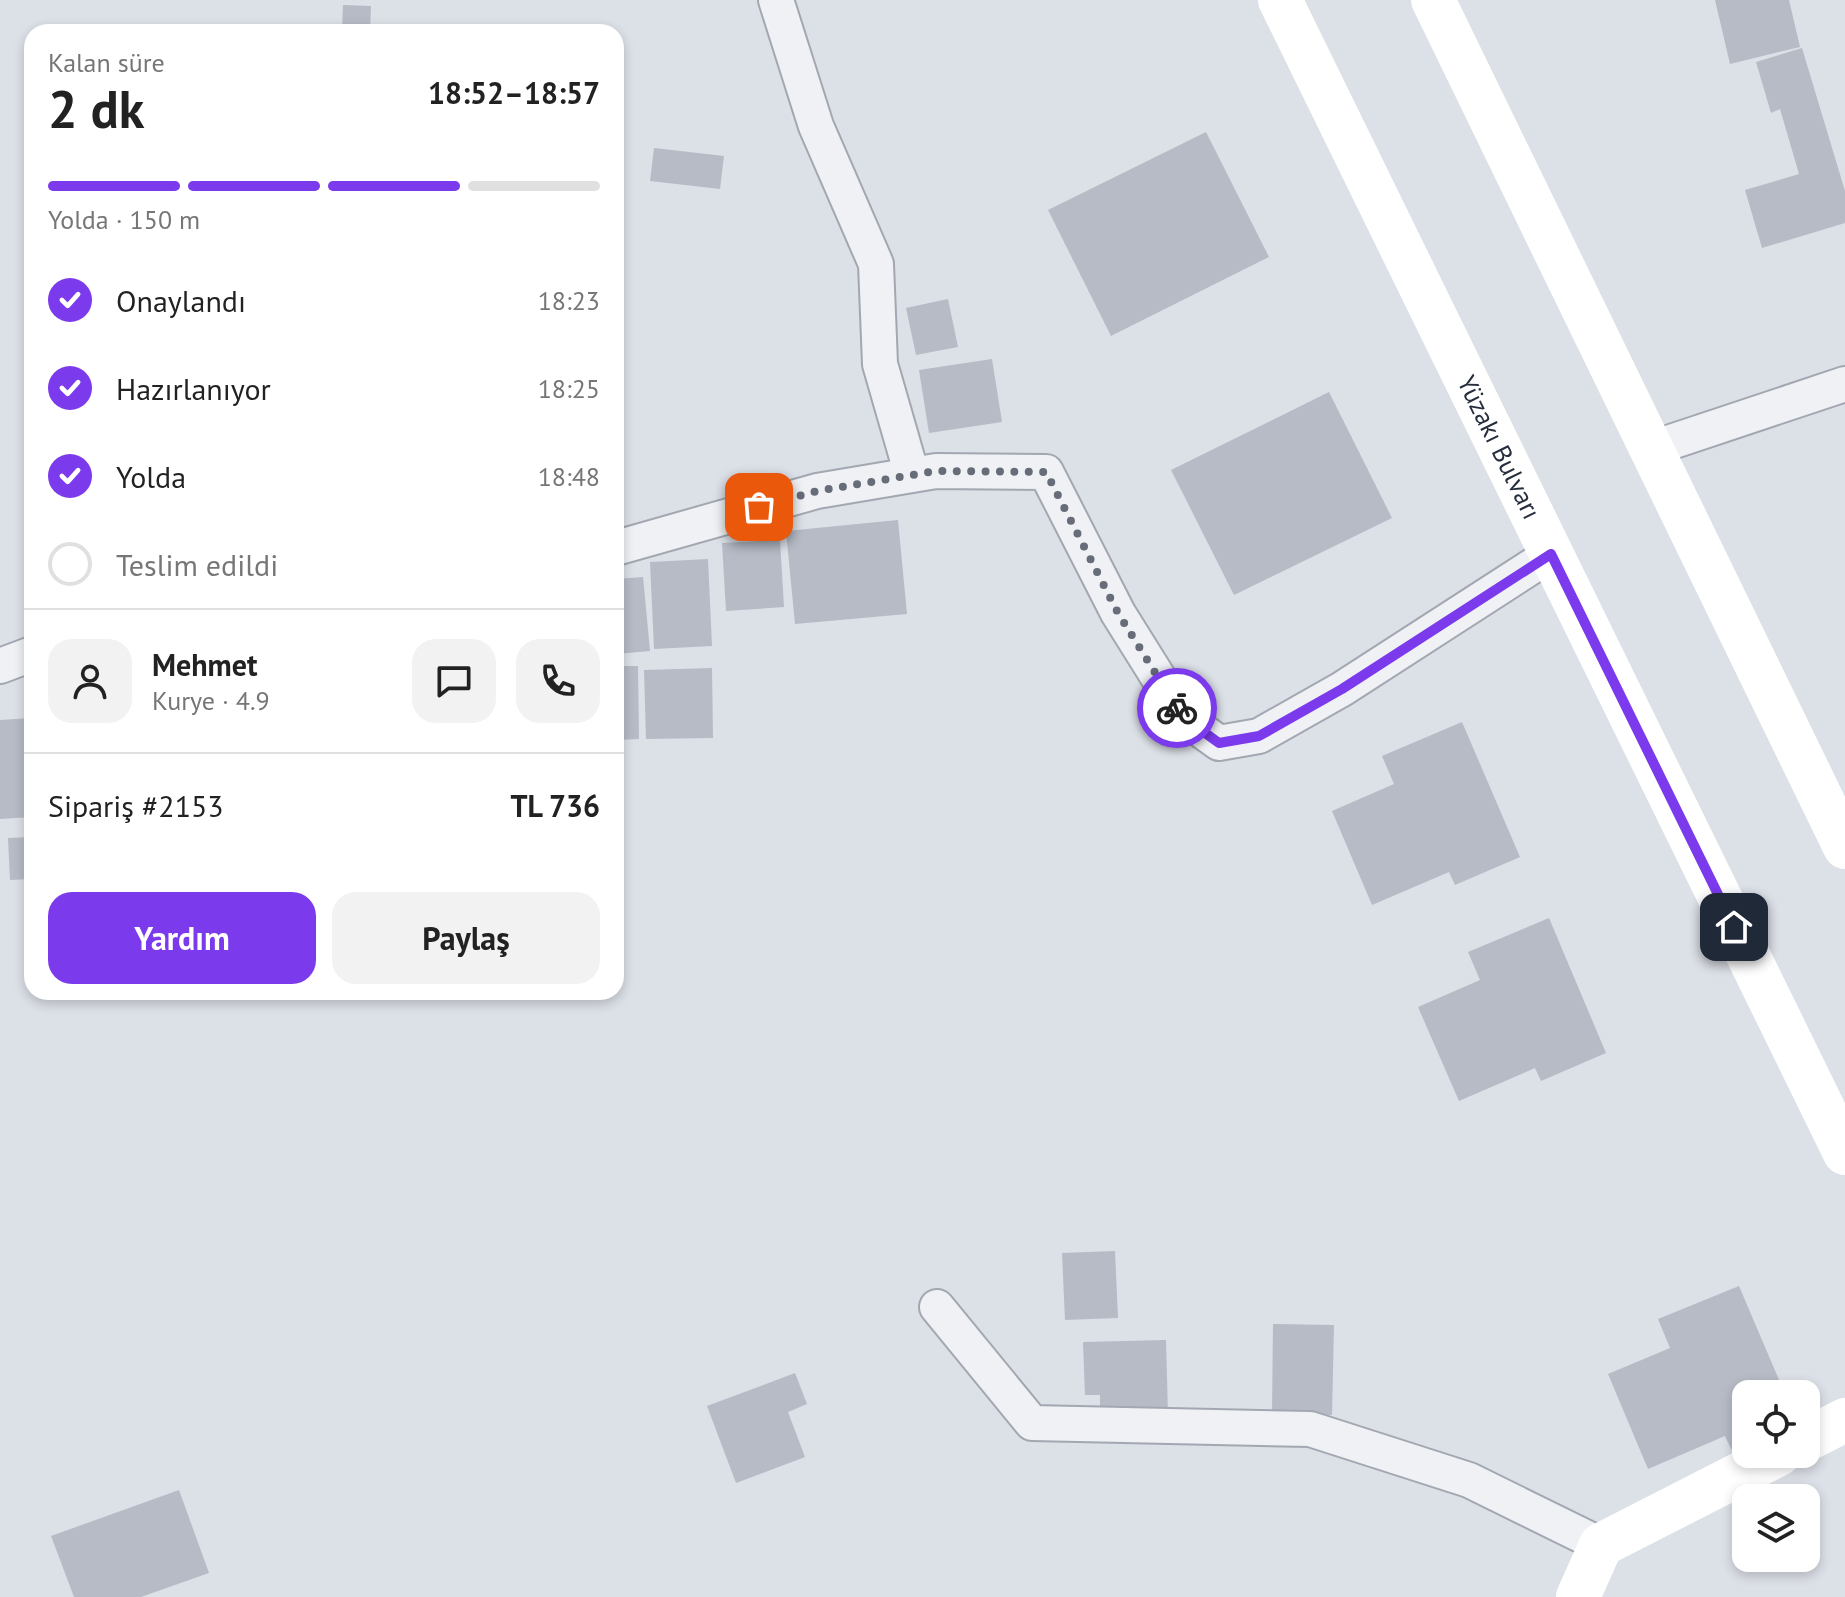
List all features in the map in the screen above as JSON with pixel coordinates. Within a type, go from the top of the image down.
[{"type":"main road","name":"Yüzakı Bulvarı","points":[[1280,0],[1845,1153]]},
{"type":"main road","points":[[1433,0],[1845,847]]},
{"type":"main road","points":[[1820,1433],[1845,1420]]},
{"type":"main road","points":[[1578,1597],[1601,1545],[1752,1468]]},
{"type":"street","points":[[776,0],[816,126],[876,264],[880,364],[912,475]]},
{"type":"street","points":[[1650,449],[1845,384]]},
{"type":"street","points":[[624,546],[817,491],[936,471],[1046,472],[1118,613],[1183,717],[1219,743],[1259,736],[1342,689],[1551,554]]},
{"type":"street","points":[[0,666],[24,657]]},
{"type":"street","points":[[937,1307],[1032,1423],[1310,1429],[1469,1480],[1601,1545]]},
{"type":"building","points":[[1715,0],[1789,0],[1800,47],[1730,64]]},
{"type":"building","points":[[343,5],[371,6],[370,24],[342,24]]},
{"type":"building","points":[[1802,48],[1845,191],[1845,223],[1762,248],[1745,190],[1799,174],[1780,109],[1771,113],[1756,62]]},
{"type":"building","points":[[1206,132],[1269,257],[1111,336],[1048,210]]},
{"type":"building","points":[[654,148],[724,156],[720,189],[650,181]]},
{"type":"building","points":[[948,299],[958,347],[916,355],[906,308]]},
{"type":"building","points":[[992,359],[1002,422],[929,433],[919,370]]},
{"type":"building","points":[[1329,392],[1392,518],[1234,595],[1171,470]]},
{"type":"building","points":[[898,520],[907,614],[795,624],[786,531]]},
{"type":"building","points":[[780,540],[784,607],[726,611],[722,543]]},
{"type":"building","points":[[708,559],[712,646],[654,649],[650,562]]},
{"type":"building","points":[[643,577],[650,651],[624,653],[624,578]]},
{"type":"building","points":[[624,666],[638,666],[639,739],[624,740]]},
{"type":"building","points":[[712,668],[713,738],[646,739],[644,670]]},
{"type":"building","points":[[24,718],[24,818],[0,819],[0,720]]},
{"type":"building","points":[[1462,722],[1520,857],[1455,885],[1449,872],[1372,905],[1332,811],[1394,784],[1382,756]]},
{"type":"building","points":[[24,837],[24,879],[10,880],[8,838]]},
{"type":"building","points":[[1549,918],[1606,1053],[1541,1081],[1535,1068],[1459,1101],[1418,1007],[1480,980],[1468,952]]},
{"type":"building","points":[[1115,1251],[1118,1318],[1065,1320],[1062,1253]]},
{"type":"building","points":[[1739,1286],[1779,1380],[1732,1380],[1732,1449],[1725,1436],[1648,1469],[1608,1374],[1670,1348],[1658,1319]]},
{"type":"building","points":[[1273,1324],[1334,1325],[1332,1415],[1272,1414]]},
{"type":"building","points":[[1166,1340],[1168,1415],[1100,1417],[1100,1395],[1085,1395],[1083,1342]]},
{"type":"building","points":[[795,1373],[807,1404],[788,1412],[805,1457],[736,1483],[707,1406]]},
{"type":"building","points":[[179,1490],[209,1573],[141,1597],[74,1597],[51,1536]]},
{"type":"way so far","points":[[759,507],[817,491],[936,471],[1046,472],[1118,613],[1177,708]]},
{"type":"route","points":[[1177,708],[1183,717],[1219,743],[1259,736],[1342,689],[1551,554],[1734,927]]}]
